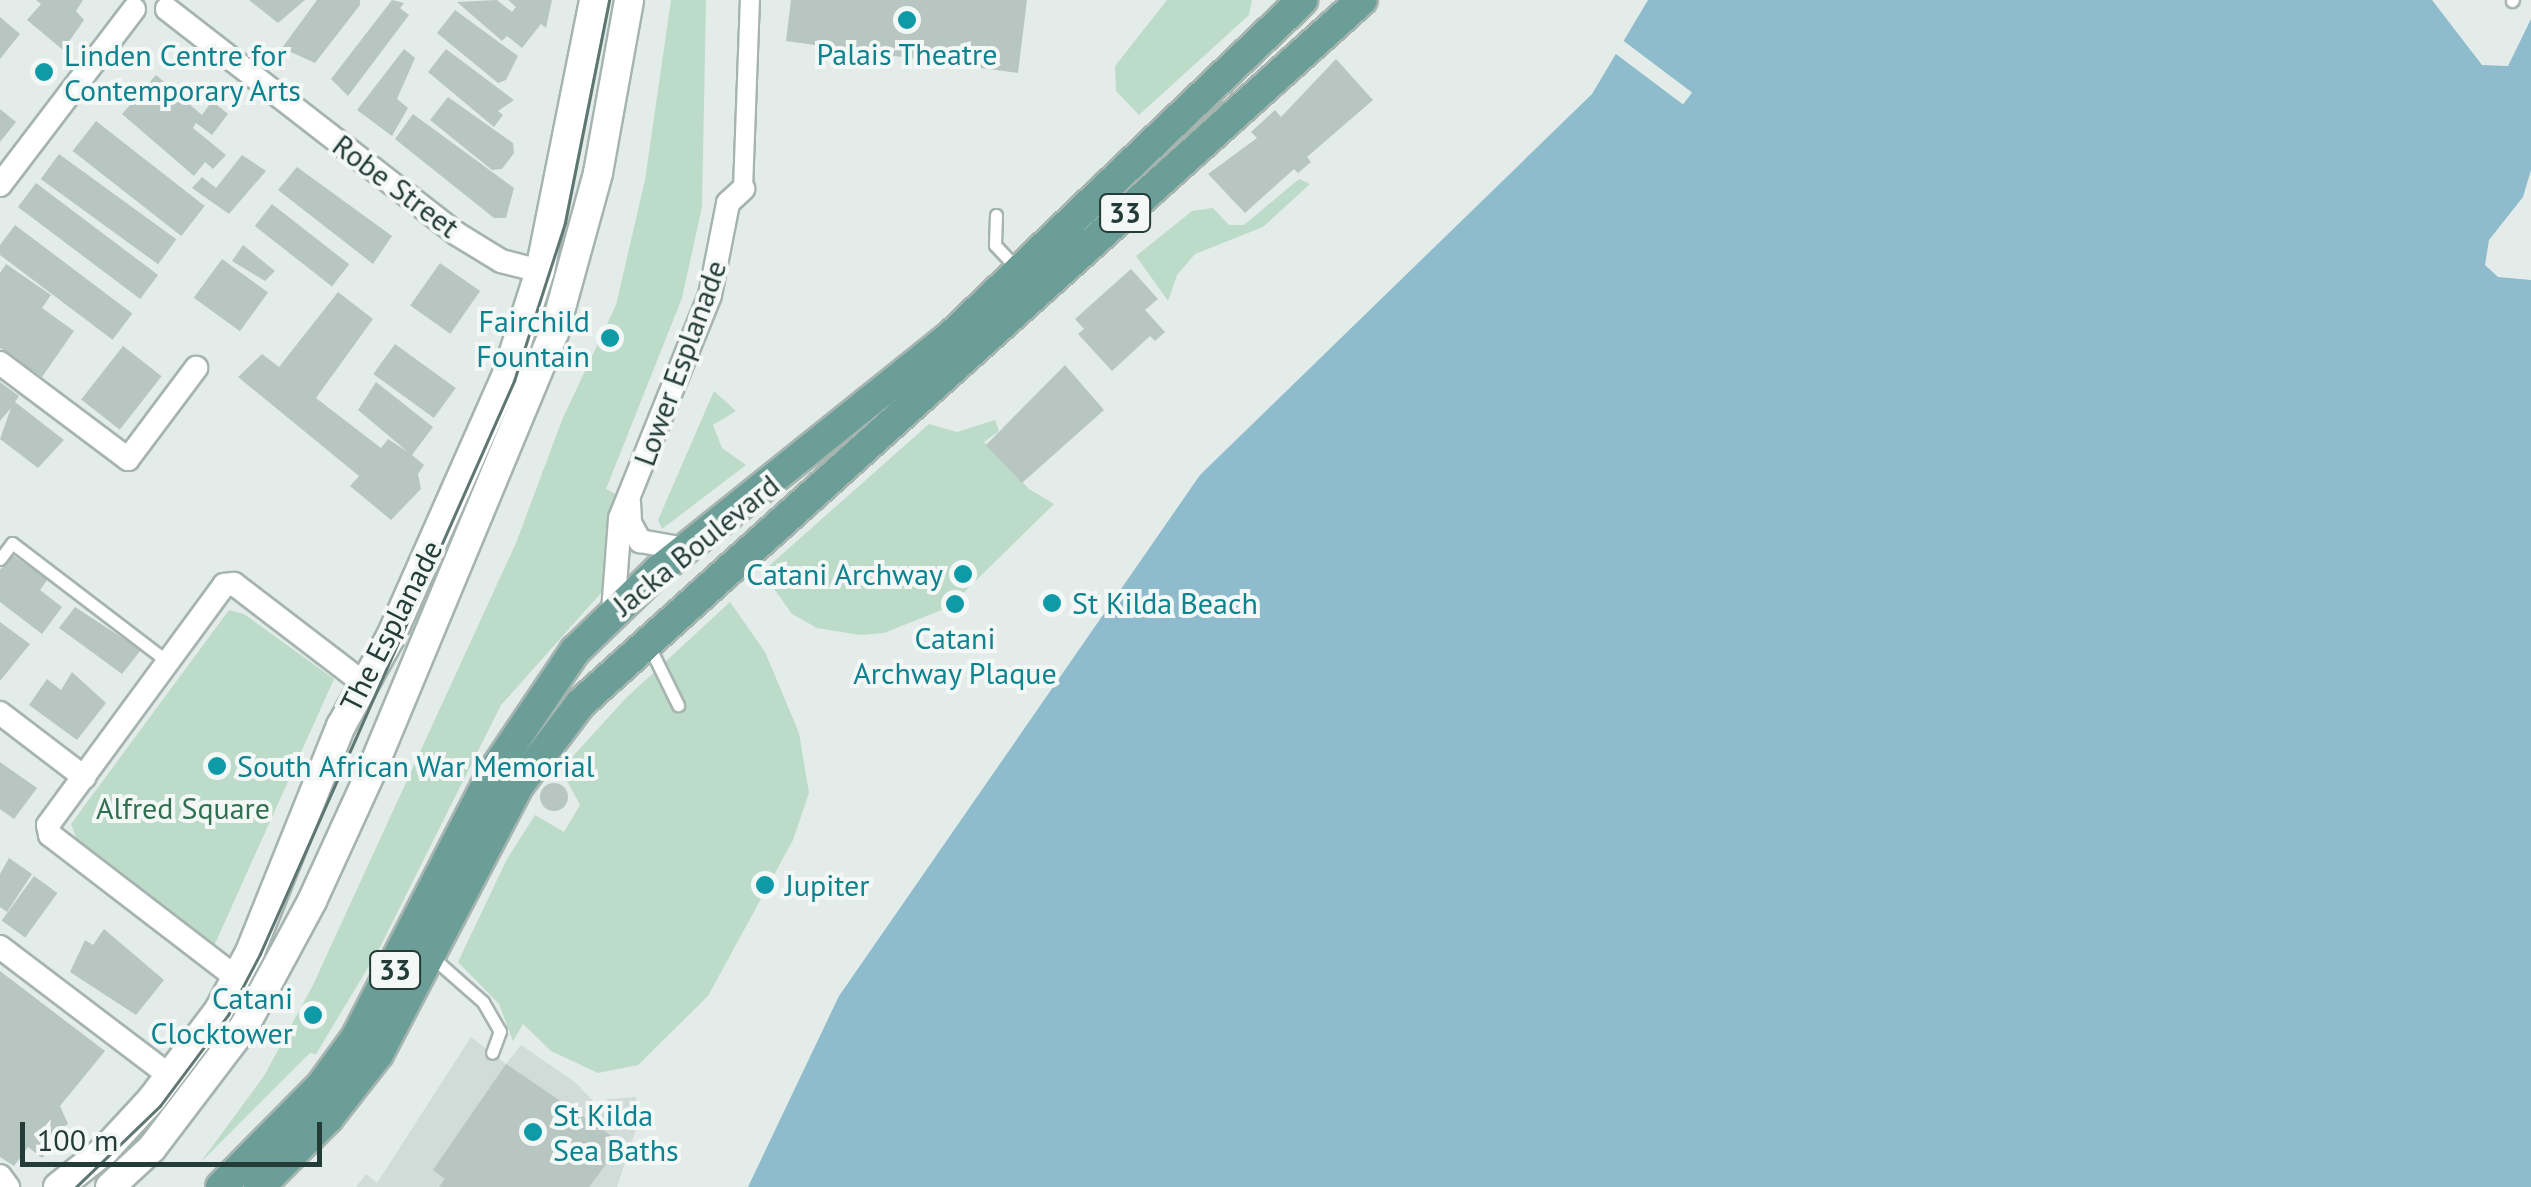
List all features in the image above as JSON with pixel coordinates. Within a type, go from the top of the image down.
[{"type":"main road","name":"33","points":[[1311,6],[1362,0]]},
{"type":"main road","name":"Jacka Boulevard","points":[[222,1187],[322,1086],[356,1038],[517,731],[575,651],[612,612],[685,549],[888,390],[1311,6]]},
{"type":"main road","name":"Jacka Boulevard","points":[[259,1187],[354,1086],[432,956],[534,761],[580,704],[1311,6]]},
{"type":"main road","points":[[660,570],[652,595],[682,610]]},
{"type":"main road","points":[[612,612],[650,638]]},
{"type":"street","name":"The Esplanade","points":[[58,1187],[106,1150],[170,1076],[238,979],[284,856],[489,420],[540,271],[594,0]]},
{"type":"street","name":"The Esplanade","points":[[110,1187],[194,1095],[264,994],[340,842],[535,388],[571,280],[598,173],[629,0]]},
{"type":"street","name":"Lower Esplanade","points":[[612,612],[617,530],[710,296],[728,202],[743,189],[750,0]]},
{"type":"street","name":"Robe Street","points":[[169,4],[457,234],[501,261],[540,271]]},
{"type":"street","points":[[0,185],[131,5],[154,16],[169,4]]},
{"type":"street","points":[[540,271],[571,280]]},
{"type":"street","points":[[0,362],[128,459],[196,368]]},
{"type":"street","name":"Lower Esplanade","points":[[631,493],[630,522],[640,542],[685,549]]},
{"type":"street","points":[[264,994],[238,979],[50,836],[48,825],[224,585],[234,584],[364,684],[398,700]]},
{"type":"street","points":[[0,713],[84,777]]},
{"type":"street","points":[[0,947],[194,1095]]},
{"type":"street","points":[[0,1176],[8,1187]]},
{"type":"lane","points":[[996,215],[995,246],[1019,272]]},
{"type":"lane","points":[[0,558],[12,544],[168,662]]},
{"type":"lane","points":[[650,638],[678,705]]},
{"type":"lane","points":[[432,956],[483,1002],[500,1031],[492,1052]]},
{"type":"shaded area","name":"St Kilda Sea Baths","points":[[471,1037],[506,1064],[521,1045],[575,1082],[600,1108],[608,1099],[636,1097],[635,1132],[617,1187],[356,1187],[366,1174],[377,1183]]},
{"type":"green space","points":[[671,0],[706,0],[702,207],[682,298],[606,489],[619,496],[609,584],[501,705],[378,951],[316,1054],[310,1053],[200,1163],[264,1076],[313,985],[516,543],[562,420],[616,305],[645,180]]},
{"type":"green space","points":[[1167,0],[1252,0],[1249,15],[1139,115],[1116,91],[1115,66]]},
{"type":"green space","points":[[1299,179],[1310,184],[1263,227],[1195,254],[1177,275],[1168,301],[1136,256],[1192,211],[1213,208],[1229,225],[1244,225]]},
{"type":"green space","points":[[714,391],[736,411],[713,425],[722,448],[746,465],[662,529],[658,520]]},
{"type":"green space","points":[[995,420],[999,431],[984,442],[1029,489],[1054,504],[949,607],[884,633],[860,635],[817,628],[792,614],[762,572],[929,424],[957,432]]},
{"type":"green space","points":[[730,602],[765,652],[799,733],[809,793],[793,840],[708,996],[638,1065],[598,1073],[551,1051],[523,1024],[513,1041],[499,1004],[458,962],[507,859],[535,815],[564,832],[580,805],[564,775],[555,776],[625,699]]},
{"type":"green space","name":"Alfred Square","points":[[229,610],[244,614],[334,679],[214,946],[78,842],[71,824]]},
{"type":"water","points":[[1648,0],[2432,0],[2482,65],[2508,66],[2531,19],[2531,170],[2523,197],[2489,240],[2485,265],[2498,277],[2531,280],[2531,1187],[748,1187],[839,996],[1200,475],[1592,94]]},
{"type":"pier","points":[[1617,36],[1692,93],[1683,105],[1608,48]]},
{"type":"building","points":[[36,0],[83,0],[76,11],[84,20],[63,50],[27,20],[41,4]]},
{"type":"building","points":[[249,0],[305,0],[278,23]]},
{"type":"building","points":[[317,0],[360,0],[360,5],[315,63],[282,48]]},
{"type":"building","points":[[392,0],[404,3],[400,8],[409,15],[348,96],[331,79]]},
{"type":"building","points":[[497,0],[512,12],[516,7],[508,0],[552,0],[546,28],[541,24],[522,48],[507,36],[502,41],[457,2]]},
{"type":"building","name":"Palais Theatre","points":[[791,0],[1027,0],[1018,73],[786,41]]},
{"type":"building","points":[[455,10],[518,56],[506,80],[498,83],[437,33]]},
{"type":"building","points":[[0,17],[20,34],[0,59]]},
{"type":"building","points":[[404,49],[415,58],[397,99],[408,108],[392,136],[357,110]]},
{"type":"building","points":[[446,49],[514,100],[498,111],[503,115],[494,127],[428,72]]},
{"type":"building","points":[[1336,59],[1373,100],[1307,157],[1311,162],[1298,173],[1294,169],[1245,213],[1208,174],[1257,138],[1251,132],[1275,110],[1281,117]]},
{"type":"building","points":[[156,75],[202,115],[212,101],[228,114],[212,135],[196,123],[193,128],[226,155],[213,169],[205,162],[194,176],[122,114]]},
{"type":"building","points":[[448,97],[513,143],[514,153],[502,169],[492,170],[430,120]]},
{"type":"building","points":[[0,109],[16,122],[0,142]]},
{"type":"building","points":[[413,114],[514,188],[506,218],[494,218],[395,139]]},
{"type":"building","points":[[96,121],[205,206],[181,236],[73,151]]},
{"type":"building","points":[[59,154],[176,239],[158,264],[41,179]]},
{"type":"building","points":[[242,155],[266,171],[229,214],[192,188],[202,177],[216,188]]},
{"type":"building","points":[[297,167],[392,236],[373,264],[278,190]]},
{"type":"building","points":[[36,183],[158,275],[140,299],[18,207]]},
{"type":"building","points":[[272,204],[349,264],[332,286],[255,226]]},
{"type":"building","points":[[15,225],[132,313],[113,340],[0,255],[0,245]]},
{"type":"building","points":[[243,245],[275,271],[265,281],[232,261]]},
{"type":"building","points":[[222,259],[268,293],[240,331],[194,298]]},
{"type":"building","points":[[440,263],[480,291],[450,334],[410,306]]},
{"type":"building","points":[[6,264],[51,295],[42,308],[74,331],[42,377],[0,348],[0,273]]},
{"type":"building","points":[[1131,269],[1158,299],[1145,310],[1165,332],[1155,341],[1150,336],[1112,371],[1078,334],[1084,329],[1075,319]]},
{"type":"building","points":[[338,292],[373,319],[316,398],[381,448],[388,439],[408,452],[358,410],[376,382],[433,427],[412,455],[424,465],[418,474],[421,489],[391,520],[350,486],[359,476],[238,377],[262,354],[279,367]]},
{"type":"building","points":[[395,344],[456,388],[434,418],[373,374]]},
{"type":"building","points":[[123,346],[162,376],[120,430],[81,400]]},
{"type":"building","points":[[1065,365],[1104,410],[1022,483],[986,445]]},
{"type":"building","points":[[0,382],[19,396],[15,402],[64,440],[38,468],[0,439],[11,408],[0,421]]},
{"type":"building","points":[[11,554],[48,579],[40,590],[62,607],[42,634],[0,602],[0,570]]},
{"type":"building","points":[[75,607],[141,650],[122,674],[59,628]]},
{"type":"building","points":[[0,622],[30,644],[0,681]]},
{"type":"building","points":[[72,672],[106,703],[77,740],[29,705],[47,679],[61,690]]},
{"type":"building","points":[[0,762],[37,788],[14,819],[0,809]]},
{"type":"building","points":[[554,783],[564,787],[568,797],[564,807],[554,811],[544,807],[540,797],[544,787]]},
{"type":"building","points":[[9,858],[32,874],[7,912],[0,907],[0,874]]},
{"type":"building","points":[[34,876],[57,893],[25,938],[2,920]]},
{"type":"building","points":[[104,929],[164,980],[136,1015],[70,972],[85,940],[93,945]]},
{"type":"building","points":[[0,971],[105,1051],[60,1106],[68,1124],[54,1133],[59,1138],[42,1158],[28,1147],[14,1166],[0,1157]]},
{"type":"building","name":"St Kilda Sea Baths","points":[[506,1064],[622,1143],[589,1187],[439,1187],[445,1179],[433,1170]]},
{"type":"tram line","points":[[76,1187],[160,1106],[228,1015],[260,954],[514,381],[565,223],[609,0]]},
{"type":"place","name":"Palais Theatre","points":[[907,20]]},
{"type":"place","name":"Linden Centre for Contemporary Arts","points":[[44,72]]},
{"type":"place","name":"Fairchild Fountain","points":[[610,338]]},
{"type":"place","name":"Catani Archway","points":[[963,574]]},
{"type":"place","name":"St Kilda Beach","points":[[1052,603]]},
{"type":"place","name":"Catani Archway Plaque","points":[[955,604]]},
{"type":"place","name":"South African War Memorial","points":[[217,766]]},
{"type":"place","name":"Jupiter","points":[[765,885]]},
{"type":"place","name":"Catani Clocktower","points":[[313,1015]]},
{"type":"place","name":"St Kilda Sea Baths","points":[[533,1132]]}]
